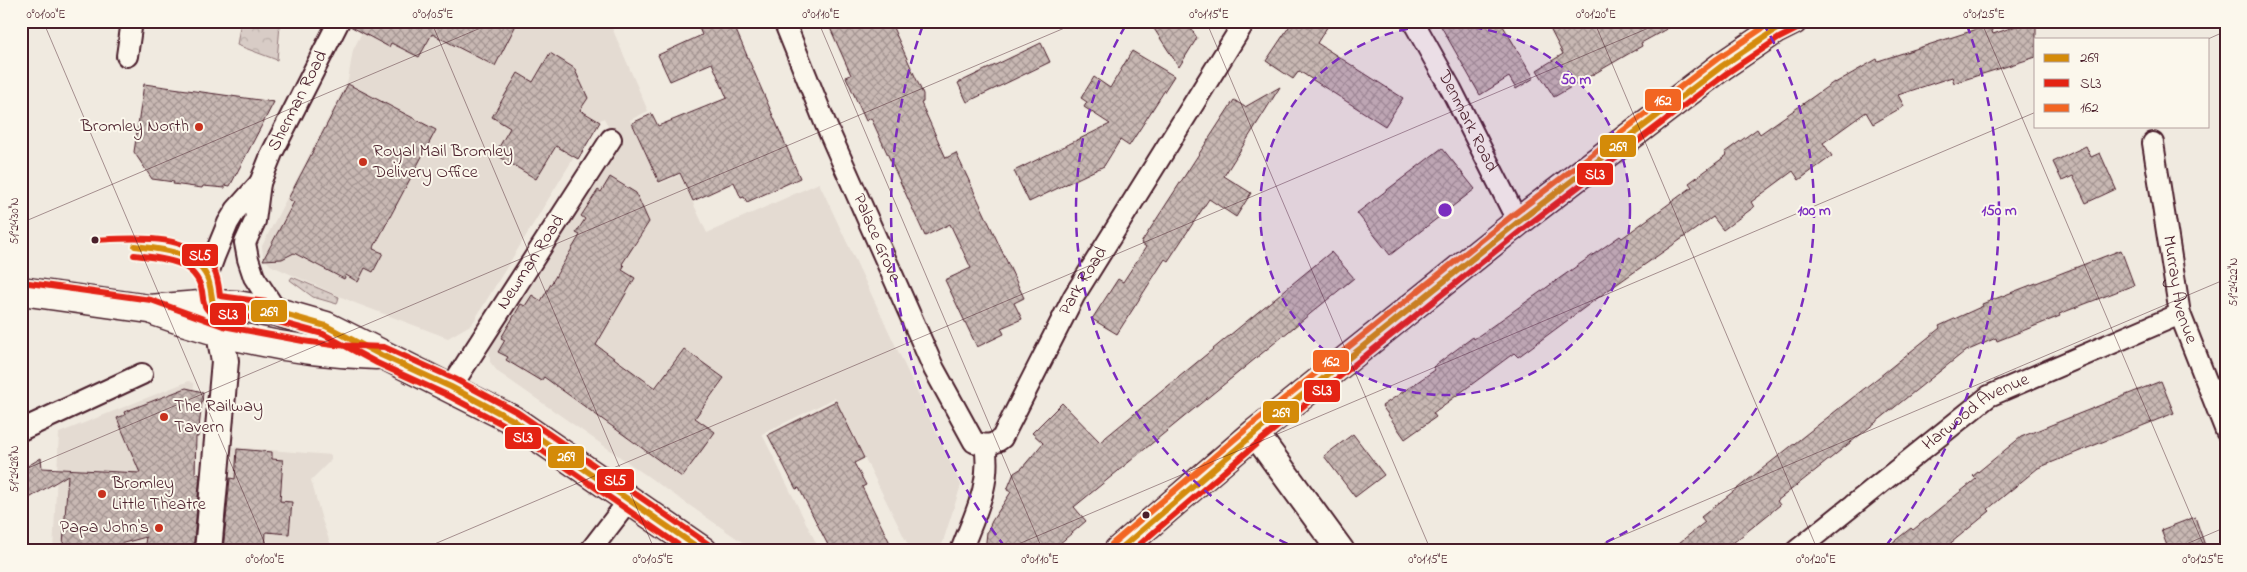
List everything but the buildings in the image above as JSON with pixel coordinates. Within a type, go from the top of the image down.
[{"type":"main road","points":[[1118,551],[1255,434],[1518,222],[1780,24]]},
{"type":"main road","points":[[21,291],[149,309],[221,334],[302,350],[332,354],[381,355]]},
{"type":"main road","points":[[149,309],[213,304],[277,312],[326,326],[381,355],[451,387],[513,420],[703,551]]},
{"type":"street","points":[[127,56],[132,21]]},
{"type":"street","name":"Sherman Road","points":[[277,312],[254,277],[245,243],[258,207],[260,183],[272,153],[339,21]]},
{"type":"street","name":"Palace Grove","points":[[784,21],[826,125],[934,369],[974,442],[985,446]]},
{"type":"street","name":"Denmark Road","points":[[1414,23],[1451,89],[1518,222]]},
{"type":"street","name":"Park Road","points":[[985,446],[994,444],[1002,438],[1074,296],[1236,26]]},
{"type":"street","name":"Newman Road","points":[[451,387],[611,139]]},
{"type":"street","name":"Murray Avenue","points":[[2153,143],[2180,314],[2226,431]]},
{"type":"street","name":"Sherman Road","points":[[213,304],[207,276],[228,223],[236,210],[260,183]]},
{"type":"street","points":[[208,551],[225,361],[221,334],[213,304]]},
{"type":"street","name":"Harwood Avenue","points":[[1796,551],[1989,396],[2180,314]]},
{"type":"street","points":[[21,430],[142,374]]},
{"type":"street","points":[[1255,434],[1341,551]]},
{"type":"street","points":[[961,551],[986,482],[988,462],[985,446]]},
{"type":"street","points":[[590,551],[630,499]]},
{"type":"shaded area","points":[[368,21],[609,21],[648,111],[630,120],[659,184],[680,175],[707,233],[819,183],[961,485],[940,551],[911,551],[835,398],[762,434],[820,551],[755,551],[498,372],[490,362],[489,347],[617,146],[604,118],[595,123],[472,324],[448,338],[355,303],[270,265],[263,256],[262,246],[348,80],[353,50]]},
{"type":"shaded area","points":[[189,381],[194,384],[180,551],[53,551],[59,433]]},
{"type":"shaded area","points":[[233,447],[331,455],[331,460],[311,480],[333,551],[224,551]]},
{"type":"green space","points":[[241,21],[274,21],[280,25],[277,60],[237,45]]},
{"type":"green space","points":[[292,277],[339,297],[337,304],[313,297],[290,280]]},
{"type":"transit line","name":"162","points":[[1112,544],[1250,426],[1513,215],[1717,59],[1773,21]]},
{"type":"transit line","name":"269","points":[[1118,551],[1255,433],[1518,222],[1722,66],[1775,30],[1792,21]]},
{"type":"transit line","name":"SL3","points":[[1132,551],[1261,440],[1523,229],[1727,73],[1779,38],[1797,29]]},
{"type":"transit line","name":"SL5","points":[[94,240],[143,238],[176,243],[204,257],[214,270],[220,296],[282,304]]},
{"type":"transit line","name":"269","points":[[135,246],[166,250],[194,262],[207,277],[213,304],[277,312],[326,326],[381,355],[451,387],[513,420],[703,551]]},
{"type":"transit line","name":"SL3","points":[[134,255],[165,259],[184,266],[198,280],[205,305],[210,312],[275,321],[323,334],[377,363],[447,395],[508,427],[687,551]]},
{"type":"transit line","name":"SL5","points":[[22,282],[151,300],[223,326],[303,341],[333,345],[384,347],[455,379],[517,412],[708,544]]},
{"type":"place","name":"Bromley North","points":[[199,127]]},
{"type":"place","name":"Royal Mail Bromley Delivery Office","points":[[363,162]]},
{"type":"place","name":"The Railway Tavern","points":[[164,417]]},
{"type":"place","name":"Bromley Little Theatre","points":[[102,494]]},
{"type":"place","name":"Papa John's","points":[[159,528]]}]
